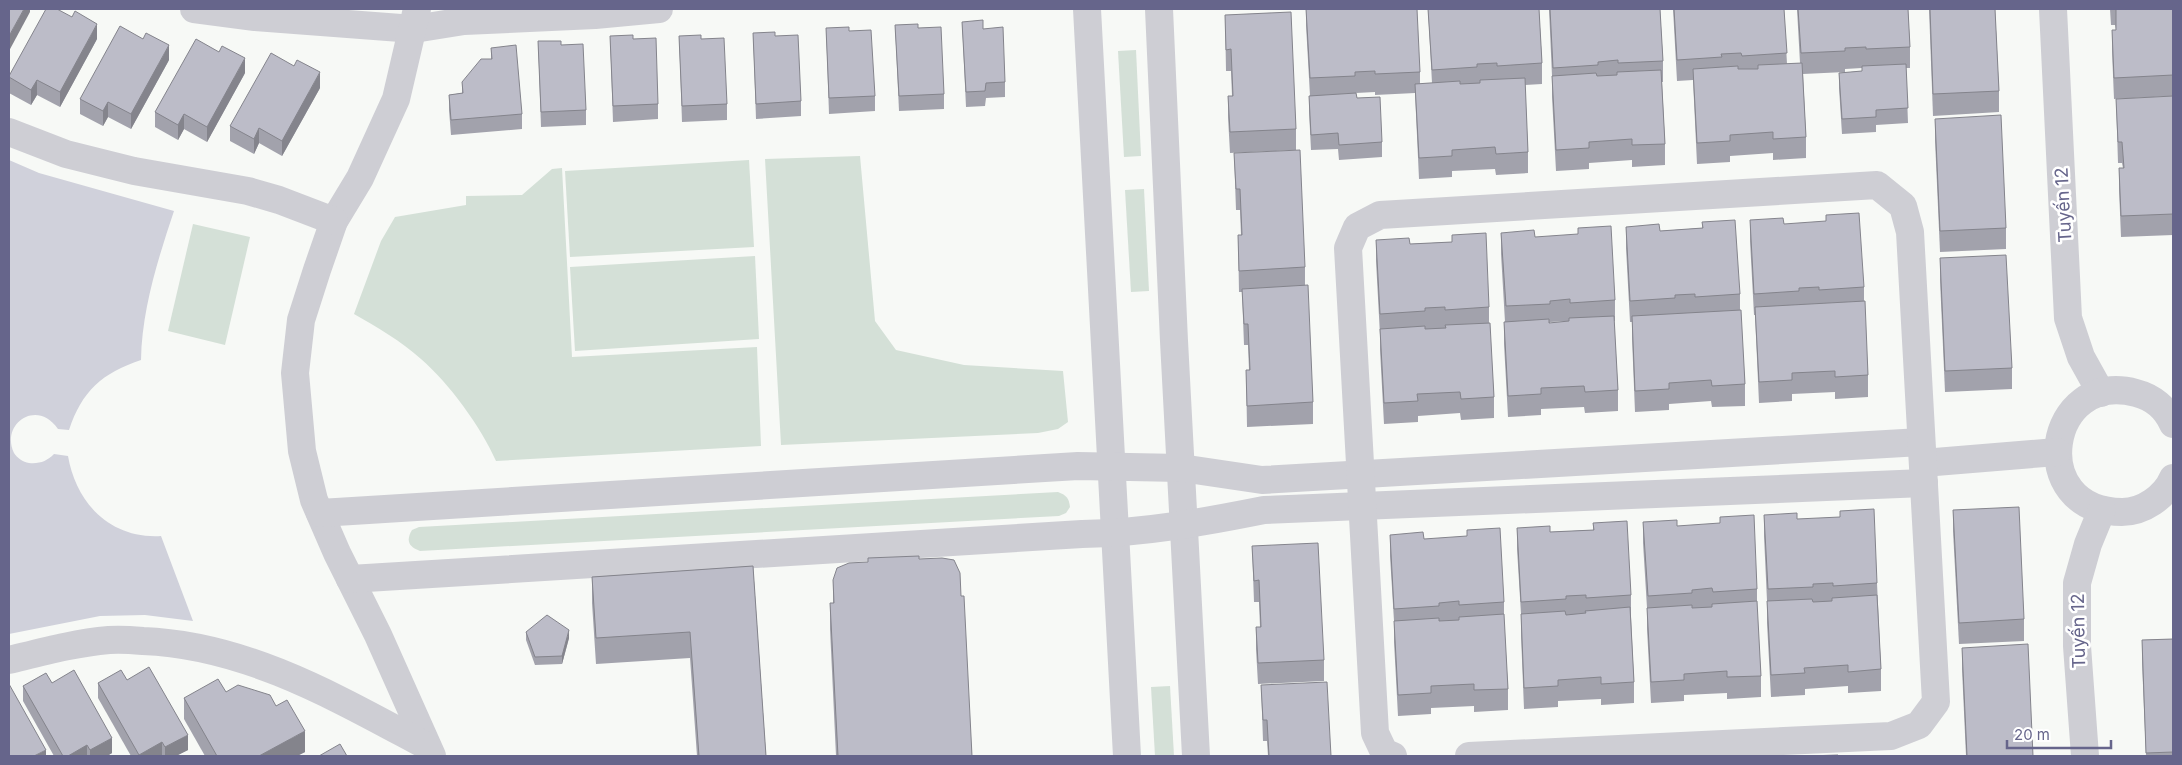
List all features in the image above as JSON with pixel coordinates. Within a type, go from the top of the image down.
[{"type":"street","points":[[194,9],[464,21],[659,9]]},
{"type":"street","points":[[1087,9],[1127,756]]},
{"type":"street","points":[[1159,9],[1196,756]]},
{"type":"street","name":"Tuyến 12","points":[[2053,9],[2068,318],[2081,357],[2102,393]]},
{"type":"street","points":[[415,19],[396,99],[360,178],[334,221],[301,320],[295,373],[302,451],[320,513],[430,751]]},
{"type":"street","points":[[9,132],[66,154],[134,170],[256,193],[334,221]]},
{"type":"street","points":[[1393,756],[1384,752],[1375,734],[1348,248],[1357,227],[1380,215],[1877,184],[1903,206],[1910,232],[1936,702],[1919,725],[1891,736],[1469,756]]},
{"type":"street","points":[[2172,419],[2159,404],[2144,395],[2127,390],[2102,393],[2078,405],[2067,419],[2060,435],[2057,452],[2060,470],[2067,485],[2079,498],[2093,507],[2102,510],[2128,512],[2145,507],[2160,497],[2173,478]]},
{"type":"street","points":[[350,579],[1115,533],[1184,526],[1264,510],[1362,506],[2057,452]]},
{"type":"street","points":[[320,513],[1068,467],[1181,468],[1262,480],[1360,473],[1923,463]]},
{"type":"street","name":"Tuyến 12","points":[[2085,756],[2077,646],[2077,583],[2088,544],[2102,510]]},
{"type":"street","points":[[9,660],[66,646],[110,639],[174,642],[220,652],[271,668],[321,689],[430,751]]},
{"type":"shaded area","points":[[1136,50],[1141,156],[1124,157],[1118,51]]},
{"type":"shaded area","points":[[860,156],[875,321],[896,350],[964,365],[1063,371],[1068,422],[1058,429],[1038,433],[781,445],[765,159]]},
{"type":"shaded area","points":[[9,160],[39,173],[174,211],[148,303],[144,322],[141,360],[115,371],[95,385],[80,404],[69,430],[58,429],[50,420],[31,415],[23,418],[16,424],[11,442],[15,455],[20,460],[29,463],[43,462],[54,454],[68,456],[72,473],[79,489],[87,503],[98,515],[126,531],[143,535],[161,536],[193,621],[145,615],[100,616],[9,634]]},
{"type":"shaded area","points":[[749,160],[754,247],[570,257],[565,171]]},
{"type":"shaded area","points":[[562,168],[572,357],[757,347],[761,446],[496,461],[473,420],[432,369],[397,340],[354,314],[381,241],[395,217],[466,205],[466,196],[522,195],[552,169]]},
{"type":"shaded area","points":[[1144,189],[1149,291],[1131,292],[1125,190]]},
{"type":"shaded area","points":[[193,224],[250,237],[225,345],[168,331]]},
{"type":"shaded area","points":[[755,256],[759,339],[575,351],[570,267]]},
{"type":"shaded area","points":[[1058,492],[1067,497],[1070,507],[1066,513],[1059,516],[420,551],[409,543],[412,530],[419,527]]},
{"type":"shaded area","points":[[1170,686],[1174,756],[1155,756],[1151,687]]},
{"type":"building","points":[[9,9],[24,9],[9,36]]},
{"type":"building","points":[[46,9],[57,9],[72,17],[75,11],[97,24],[60,92],[37,80],[31,90],[9,77]]},
{"type":"building","points":[[1306,9],[1417,9],[1420,72],[1375,74],[1375,71],[1355,72],[1355,76],[1310,78]]},
{"type":"building","points":[[1428,9],[1539,9],[1542,63],[1497,66],[1497,63],[1477,64],[1477,67],[1432,70]]},
{"type":"building","points":[[1550,9],[1660,9],[1663,61],[1618,63],[1618,60],[1598,62],[1598,65],[1553,68]]},
{"type":"building","points":[[1674,9],[1784,9],[1787,53],[1742,56],[1741,53],[1721,54],[1722,57],[1677,60]]},
{"type":"building","points":[[1798,9],[1908,9],[1910,47],[1845,48],[1845,51],[1801,53]]},
{"type":"building","points":[[1930,9],[1995,9],[1999,91],[1933,94]]},
{"type":"building","points":[[2116,9],[2173,9],[2173,75],[2114,78],[2112,30],[2116,30]]},
{"type":"building","points":[[1291,12],[1296,129],[1230,132],[1228,96],[1233,96],[1231,49],[1226,50],[1225,15]]},
{"type":"building","points":[[983,20],[983,29],[1003,27],[1005,82],[986,83],[985,91],[966,92],[962,22]]},
{"type":"building","points":[[918,24],[918,28],[941,27],[944,94],[899,96],[895,25]]},
{"type":"building","points":[[120,26],[143,39],[146,33],[169,45],[131,114],[108,102],[103,111],[80,99]]},
{"type":"building","points":[[849,27],[849,31],[871,30],[875,96],[829,98],[826,28]]},
{"type":"building","points":[[775,32],[775,36],[798,35],[801,101],[756,104],[753,33]]},
{"type":"building","points":[[633,35],[633,39],[656,38],[658,104],[613,106],[610,36]]},
{"type":"building","points":[[701,35],[701,39],[724,38],[727,104],[682,106],[679,36]]},
{"type":"building","points":[[196,39],[219,52],[222,46],[245,58],[207,127],[184,114],[178,125],[155,112]]},
{"type":"building","points":[[538,41],[561,41],[561,45],[583,44],[586,110],[541,112]]},
{"type":"building","points":[[516,45],[522,114],[451,120],[449,95],[463,93],[462,82],[481,59],[492,59],[491,48]]},
{"type":"building","points":[[271,53],[294,66],[297,60],[320,72],[282,141],[259,128],[254,139],[230,126]]},
{"type":"building","points":[[1802,63],[1806,137],[1773,139],[1773,132],[1730,135],[1730,141],[1697,143],[1693,69],[1738,66],[1738,69],[1758,69],[1758,65]]},
{"type":"building","points":[[1906,64],[1908,108],[1876,110],[1876,117],[1842,119],[1839,73],[1862,71],[1862,66]]},
{"type":"building","points":[[1661,70],[1665,144],[1632,145],[1632,139],[1589,142],[1589,148],[1556,150],[1552,76],[1596,73],[1597,76],[1617,75],[1617,72]]},
{"type":"building","points":[[1525,78],[1528,152],[1496,154],[1495,147],[1452,150],[1452,156],[1419,158],[1415,84],[1460,81],[1460,84],[1480,83],[1480,80]]},
{"type":"building","points":[[1356,93],[1357,98],[1380,97],[1382,142],[1339,145],[1338,133],[1311,135],[1309,96]]},
{"type":"building","points":[[2173,96],[2173,214],[2121,216],[2119,168],[2124,168],[2122,142],[2118,142],[2116,99]]},
{"type":"building","points":[[2001,115],[2006,228],[1940,231],[1935,119]]},
{"type":"building","points":[[1300,150],[1305,267],[1239,271],[1238,235],[1242,235],[1240,189],[1236,189],[1234,153]]},
{"type":"building","points":[[1859,213],[1864,287],[1819,290],[1819,287],[1799,288],[1799,291],[1754,294],[1750,220],[1783,218],[1784,224],[1826,221],[1826,215]]},
{"type":"building","points":[[1735,220],[1740,294],[1695,297],[1695,294],[1675,295],[1675,298],[1630,301],[1626,227],[1659,224],[1660,231],[1703,228],[1702,222]]},
{"type":"building","points":[[1611,226],[1615,300],[1570,303],[1570,299],[1550,301],[1550,304],[1506,306],[1501,233],[1534,230],[1535,237],[1578,234],[1578,228]]},
{"type":"building","points":[[1486,233],[1489,307],[1445,310],[1445,307],[1425,308],[1425,311],[1380,314],[1376,240],[1409,238],[1410,244],[1452,242],[1452,235]]},
{"type":"building","points":[[2006,255],[2012,368],[1945,371],[1940,258]]},
{"type":"building","points":[[1308,285],[1313,402],[1247,406],[1246,370],[1250,370],[1248,324],[1244,324],[1242,289]]},
{"type":"building","points":[[1865,301],[1868,375],[1835,377],[1835,371],[1792,373],[1792,380],[1759,382],[1755,307]]},
{"type":"building","points":[[1741,310],[1745,384],[1712,386],[1711,380],[1669,383],[1669,389],[1635,391],[1632,316]]},
{"type":"building","points":[[1614,316],[1618,390],[1585,392],[1584,386],[1541,388],[1541,394],[1508,396],[1504,322],[1549,319],[1549,323],[1569,321],[1569,318]]},
{"type":"building","points":[[1490,323],[1494,397],[1461,399],[1460,392],[1417,394],[1418,401],[1384,403],[1380,329],[1425,326],[1425,329],[1446,328],[1445,325]]},
{"type":"building","points":[[2019,507],[2024,619],[1959,623],[1953,510]]},
{"type":"building","points":[[1874,509],[1877,583],[1833,586],[1833,583],[1813,584],[1813,587],[1768,589],[1764,515],[1797,513],[1797,519],[1840,517],[1840,511]]},
{"type":"building","points":[[1754,515],[1757,589],[1713,592],[1712,588],[1692,590],[1692,593],[1648,596],[1643,522],[1677,520],[1677,526],[1720,523],[1720,517]]},
{"type":"building","points":[[1627,521],[1631,595],[1586,598],[1586,595],[1566,596],[1566,599],[1521,602],[1517,528],[1550,526],[1550,532],[1594,530],[1593,523]]},
{"type":"building","points":[[1500,528],[1504,602],[1459,605],[1459,601],[1439,603],[1439,606],[1394,609],[1390,535],[1423,532],[1424,539],[1467,536],[1467,530]]},
{"type":"building","points":[[1318,543],[1324,660],[1258,663],[1256,627],[1261,627],[1259,580],[1254,581],[1252,546]]},
{"type":"building","points":[[919,556],[919,559],[942,558],[954,560],[960,573],[961,596],[964,596],[972,756],[838,756],[830,603],[834,603],[833,580],[837,568],[849,563],[868,562],[868,558]]},
{"type":"building","points":[[753,566],[766,756],[699,756],[690,632],[596,638],[592,577]]},
{"type":"building","points":[[1877,595],[1881,669],[1848,672],[1848,665],[1804,668],[1805,673],[1771,675],[1767,601],[1812,599],[1813,602],[1832,601],[1832,598]]},
{"type":"building","points":[[1757,601],[1761,676],[1727,677],[1727,671],[1684,674],[1684,680],[1651,682],[1647,608],[1692,605],[1692,608],[1712,607],[1712,604]]},
{"type":"building","points":[[1630,607],[1634,682],[1601,684],[1601,677],[1558,680],[1558,686],[1524,688],[1521,614],[1565,611],[1566,615],[1586,613],[1585,611]]},
{"type":"building","points":[[1504,614],[1508,689],[1474,690],[1474,684],[1431,686],[1431,693],[1398,695],[1394,621],[1439,618],[1439,621],[1459,620],[1459,617]]},
{"type":"building","points":[[547,615],[569,630],[562,656],[535,657],[526,632]]},
{"type":"building","points":[[2173,639],[2173,752],[2146,753],[2142,640]]},
{"type":"building","points":[[2028,644],[2033,756],[1967,756],[1962,648]]},
{"type":"building","points":[[149,667],[188,735],[165,747],[162,742],[139,755],[98,683],[121,670],[127,680]]},
{"type":"building","points":[[74,670],[112,738],[90,750],[87,745],[68,756],[63,756],[23,686],[46,673],[52,683]]},
{"type":"building","points":[[218,679],[226,692],[238,685],[270,695],[276,706],[287,700],[305,731],[259,756],[217,756],[184,698]]},
{"type":"building","points":[[1327,682],[1331,756],[1269,756],[1267,720],[1263,720],[1261,685]]},
{"type":"building","points":[[9,684],[46,750],[34,756],[9,756]]},
{"type":"building","points":[[340,744],[347,756],[319,756]]}]
